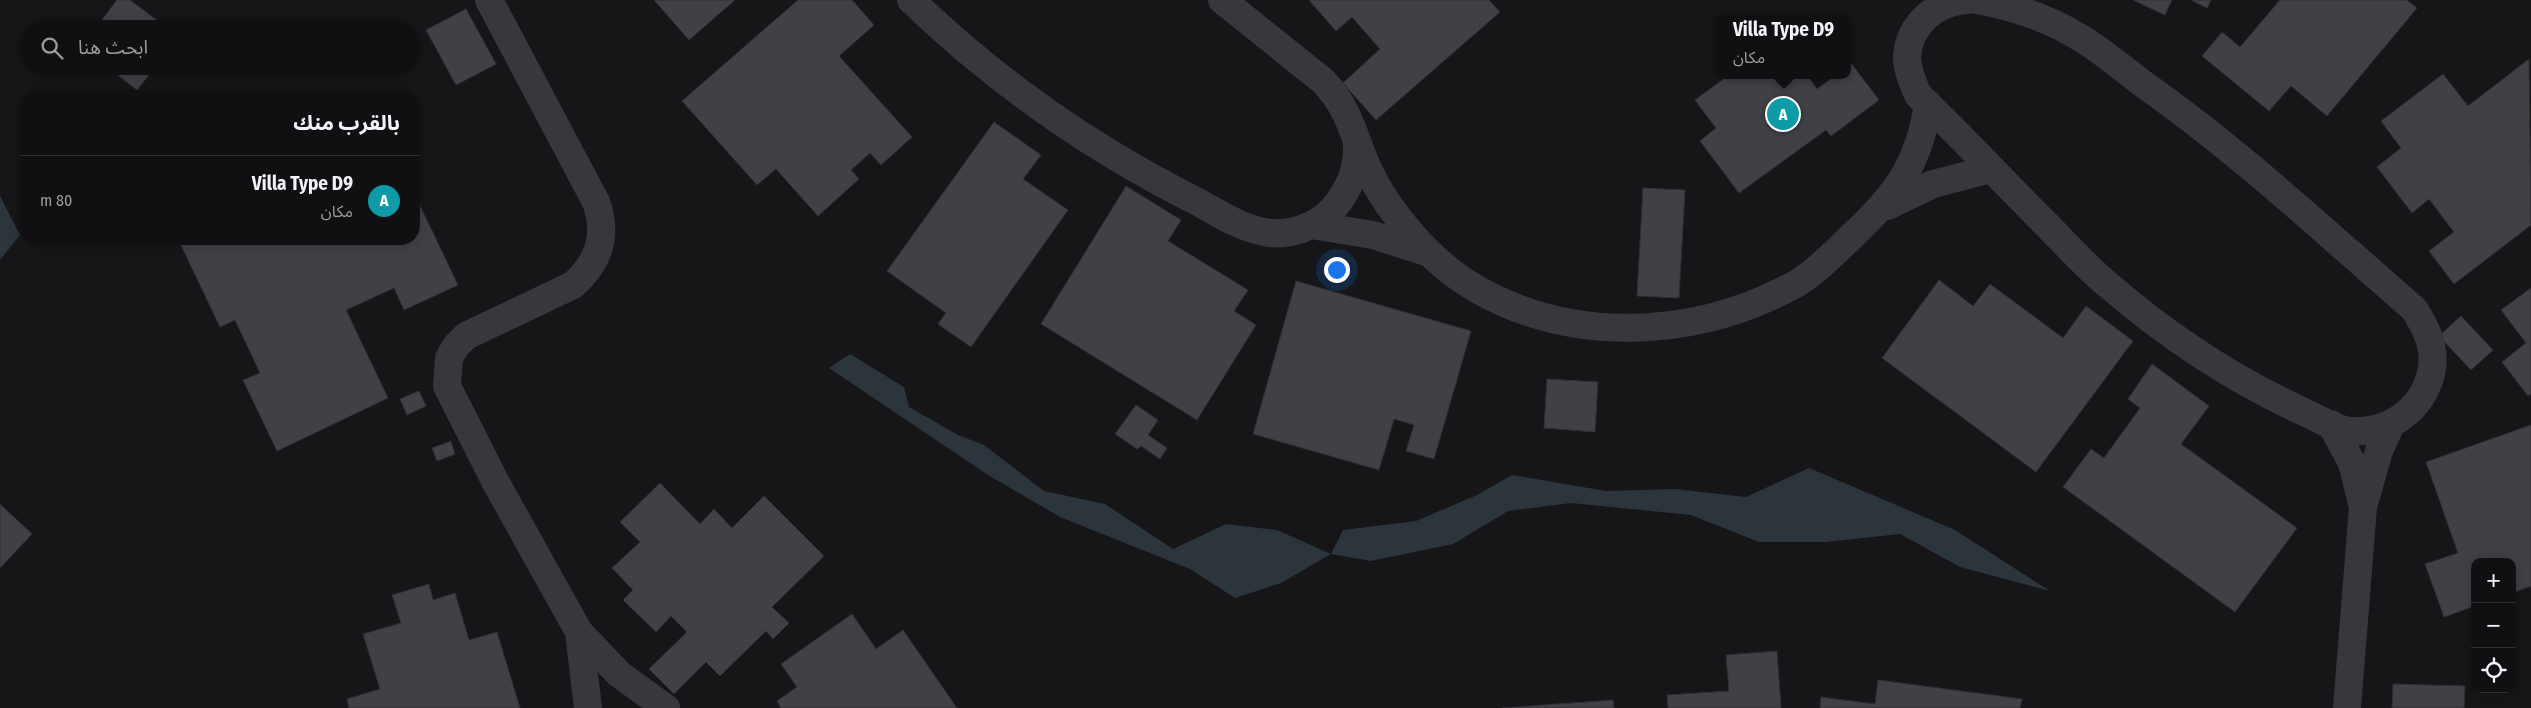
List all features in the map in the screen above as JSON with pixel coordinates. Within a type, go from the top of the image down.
[{"type":"street","points":[[488,0],[596,202],[601,217],[602,232],[600,248],[594,262],[579,280],[466,336],[456,346],[449,358],[447,386],[451,399],[578,632],[619,674],[665,708]]},
{"type":"street","points":[[911,0],[982,62],[1042,108],[1106,151],[1173,190],[1241,224],[1264,232],[1288,232],[1311,225],[1329,213],[1344,196],[1353,177],[1357,156],[1356,135]]},
{"type":"street","points":[[1222,0],[1323,81],[1343,106],[1368,169],[1385,200],[1407,229],[1432,255],[1475,288],[1525,311],[1580,325],[1636,329],[1691,324],[1745,308],[1787,288],[1838,250],[1879,211],[1908,172],[1922,136],[1928,104]]},
{"type":"street","points":[[1967,0],[1954,1],[1936,8],[1921,21],[1911,38],[1907,58],[1910,77],[1918,95],[2106,283],[2160,328],[2219,368],[2281,401],[2331,424],[2349,431],[2369,431],[2391,424],[2410,412],[2424,394],[2432,373],[2433,350],[2426,328],[2414,309],[2200,125],[2104,53],[2078,36],[2051,22],[2000,4],[1976,0]]},
{"type":"street","points":[[1879,211],[1933,184],[1991,169]]},
{"type":"street","points":[[1311,225],[1373,235],[1432,255]]},
{"type":"street","points":[[2331,424],[2352,463],[2362,507]]},
{"type":"street","points":[[2347,708],[2362,507],[2379,451],[2391,424]]},
{"type":"street","points":[[578,632],[588,708]]},
{"type":"street","points":[[642,708],[665,708]]},
{"type":"shaded area","points":[[0,196],[20,235],[0,260]]},
{"type":"shaded area","points":[[850,354],[904,387],[909,407],[958,435],[984,445],[1044,491],[1105,504],[1173,549],[1226,524],[1277,530],[1331,554],[1281,583],[1235,598],[1190,569],[1060,517],[988,475],[829,368]]},
{"type":"shaded area","points":[[1809,468],[1955,530],[2050,591],[1960,567],[1900,534],[1826,542],[1759,542],[1691,515],[1571,503],[1508,511],[1453,544],[1371,561],[1331,554],[1343,530],[1416,521],[1477,495],[1512,475],[1606,491],[1675,489],[1746,497]]},
{"type":"building","points":[[117,0],[130,0],[157,20],[102,20]]},
{"type":"building","points":[[654,0],[735,0],[689,40]]},
{"type":"building","points":[[798,0],[852,0],[874,25],[839,56],[912,137],[881,165],[870,153],[851,170],[859,179],[818,216],[776,169],[757,185],[682,101]]},
{"type":"building","points":[[1309,0],[1489,0],[1500,12],[1376,120],[1343,83],[1380,49],[1352,17],[1336,31]]},
{"type":"building","points":[[2133,0],[2172,0],[2165,15]]},
{"type":"building","points":[[2191,0],[2211,0],[2207,8]]},
{"type":"building","points":[[2280,0],[2407,0],[2417,8],[2327,116],[2291,86],[2269,111],[2202,56],[2222,32],[2240,47]]},
{"type":"building","points":[[466,9],[496,64],[456,85],[426,30]]},
{"type":"building","points":[[2529,59],[2531,225],[2454,284],[2429,251],[2454,232],[2429,199],[2412,213],[2377,167],[2401,148],[2381,121],[2443,74],[2468,106]]},
{"type":"building","points":[[1851,63],[1879,100],[1831,136],[1826,130],[1739,193],[1700,141],[1716,128],[1695,100],[1724,79],[1810,79],[1817,89],[1831,79],[1851,79]]},
{"type":"building","points":[[118,75],[149,75],[137,90]]},
{"type":"building","points":[[994,122],[1041,155],[1023,179],[1068,210],[971,347],[938,324],[946,313],[887,271]]},
{"type":"building","points":[[1126,186],[1181,220],[1168,241],[1248,290],[1234,311],[1256,325],[1197,420],[1041,324]]},
{"type":"building","points":[[1643,188],[1685,190],[1679,298],[1637,296]]},
{"type":"building","points":[[420,206],[458,285],[404,310],[394,288],[346,310],[388,398],[277,451],[243,380],[260,373],[235,320],[220,327],[181,245],[420,245]]},
{"type":"building","points":[[1939,280],[1973,306],[1990,284],[2063,338],[2086,306],[2133,341],[2036,472],[1882,358]]},
{"type":"building","points":[[1296,281],[1471,331],[1434,459],[1406,451],[1414,425],[1394,419],[1379,470],[1253,434]]},
{"type":"building","points":[[2531,288],[2531,394],[2528,396],[2502,362],[2526,343],[2501,310]]},
{"type":"building","points":[[2461,316],[2493,350],[2471,370],[2439,336]]},
{"type":"building","points":[[2152,364],[2209,406],[2181,444],[2297,528],[2235,612],[2063,487],[2091,449],[2104,458],[2140,408],[2128,399]]},
{"type":"building","points":[[1547,379],[1598,382],[1595,432],[1544,428]]},
{"type":"building","points":[[419,391],[426,406],[407,415],[400,399]]},
{"type":"building","points":[[1136,405],[1158,420],[1148,435],[1167,448],[1160,459],[1141,446],[1137,449],[1115,434]]},
{"type":"building","points":[[2531,425],[2531,586],[2516,592],[2516,558],[2471,558],[2471,607],[2444,617],[2425,564],[2458,553],[2426,462]]},
{"type":"building","points":[[451,441],[455,454],[437,461],[432,448]]},
{"type":"building","points":[[660,483],[700,524],[714,509],[732,528],[764,496],[824,556],[772,607],[789,623],[773,639],[766,631],[720,676],[706,662],[674,694],[649,669],[687,632],[671,616],[656,632],[623,600],[633,590],[612,568],[640,542],[620,522]]},
{"type":"building","points":[[0,504],[32,534],[0,568]]},
{"type":"building","points":[[429,584],[433,600],[455,593],[469,640],[497,632],[520,708],[349,708],[347,699],[380,689],[363,634],[401,623],[392,595]]},
{"type":"building","points":[[852,614],[876,649],[903,630],[957,708],[781,708],[777,701],[797,687],[781,664]]},
{"type":"building","points":[[1777,651],[1781,708],[1668,708],[1667,695],[1729,691],[1726,655]]},
{"type":"building","points":[[1878,680],[2022,699],[2020,708],[1820,708],[1821,697],[1875,704]]},
{"type":"building","points":[[2393,684],[2465,686],[2464,708],[2392,708]]},
{"type":"building","points":[[1613,700],[1614,708],[1502,708]]},
{"type":"place","name":"Villa Type D9","points":[[1783,114]]}]
